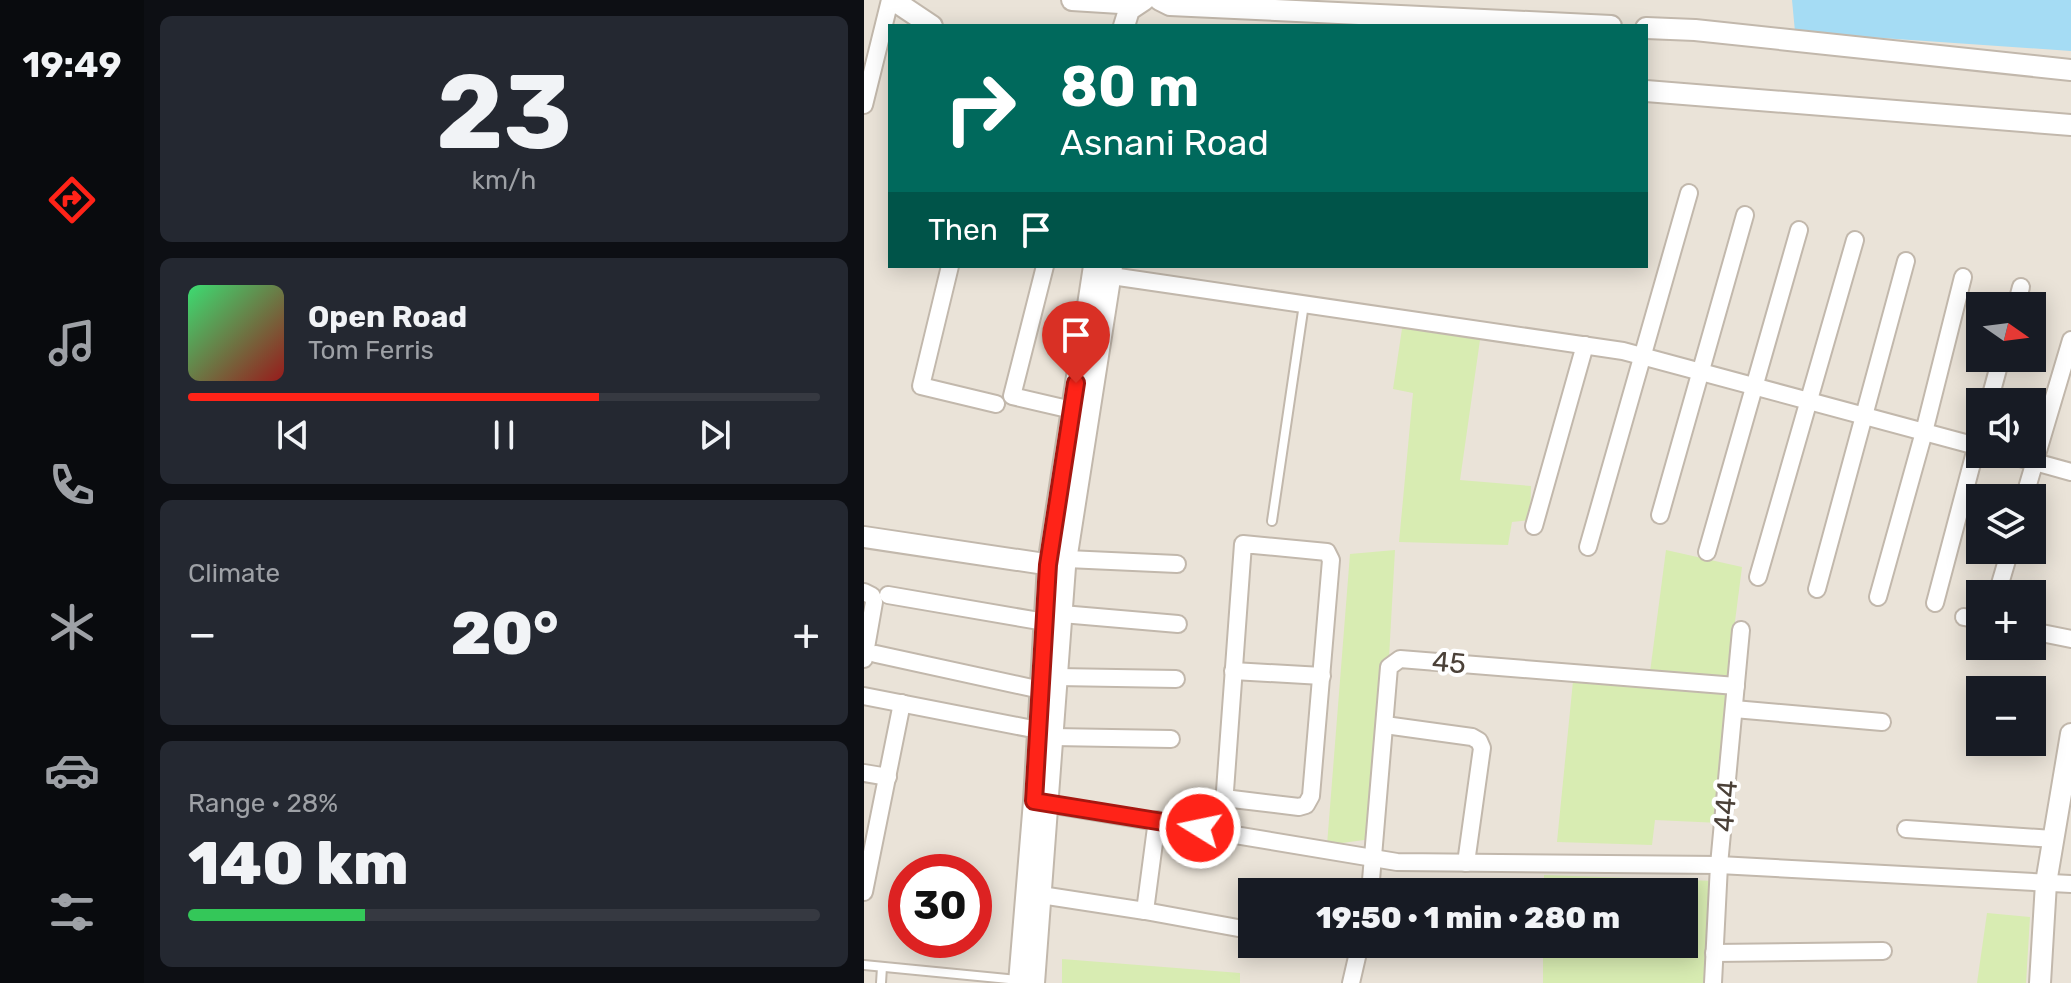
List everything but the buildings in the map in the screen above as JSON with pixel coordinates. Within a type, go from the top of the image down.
[{"type":"street","points":[[864,105],[892,0],[929,24]]},
{"type":"street","points":[[1072,0],[1140,2]]},
{"type":"street","points":[[1125,24],[1129,10],[1140,2]]},
{"type":"street","points":[[1165,2],[1176,12],[1179,24]]},
{"type":"street","points":[[1165,2],[1574,24]]},
{"type":"street","points":[[1648,28],[1695,30],[2071,70]]},
{"type":"street","points":[[1648,91],[2071,125]]},
{"type":"street","points":[[1588,547],[1689,193]]},
{"type":"street","points":[[1660,515],[1745,215]]},
{"type":"street","points":[[1707,552],[1799,230]]},
{"type":"street","points":[[1758,577],[1855,240]]},
{"type":"street","points":[[1817,589],[1906,261]]},
{"type":"street","points":[[950,268],[921,386],[996,404]]},
{"type":"street","points":[[1044,268],[1012,396],[1072,410]]},
{"type":"street","points":[[1060,564],[1072,410],[1102,270]]},
{"type":"street","points":[[1102,270],[1585,345],[1642,357],[1924,432],[1966,440]]},
{"type":"street","points":[[1024,982],[1054,618],[1102,270]]},
{"type":"street","points":[[1878,597],[1963,277]]},
{"type":"street","points":[[2020,292],[2021,287]]},
{"type":"street","points":[[2046,422],[2071,340]]},
{"type":"street","points":[[1534,526],[1585,345]]},
{"type":"street","points":[[2046,465],[2071,472]]},
{"type":"street","points":[[1935,603],[1972,468]]},
{"type":"street","points":[[864,537],[1060,564],[1177,564]]},
{"type":"street","points":[[1222,832],[1224,798],[1233,671],[1243,544],[1327,552],[1331,560],[1311,796],[1306,805],[1299,807],[1224,798]]},
{"type":"street","points":[[864,592],[872,596],[874,602],[867,655],[1049,683],[1176,679]]},
{"type":"street","points":[[888,595],[1054,618],[1178,624]]},
{"type":"street","name":"444","points":[[1713,983],[1719,865],[1741,630]]},
{"type":"street","points":[[2046,634],[2071,639]]},
{"type":"street","name":"45","points":[[1371,878],[1389,667],[1400,659],[1736,686]]},
{"type":"street","points":[[1233,671],[1322,676]]},
{"type":"street","points":[[864,696],[1045,733],[1171,739]]},
{"type":"street","points":[[864,892],[870,836],[888,777],[902,703]]},
{"type":"street","points":[[1734,709],[1882,722]]},
{"type":"street","points":[[1385,725],[1472,737],[1479,741],[1482,748],[1466,863]]},
{"type":"street","points":[[2040,983],[2046,883],[2053,839],[2066,799],[2071,734]]},
{"type":"street","points":[[864,773],[888,777]]},
{"type":"street","points":[[1041,802],[1397,862],[1719,865],[2071,884]]},
{"type":"street","points":[[1024,982],[1041,895],[1041,802]]},
{"type":"street","points":[[1145,911],[1157,820]]},
{"type":"street","points":[[1906,829],[2053,839]]},
{"type":"street","points":[[1041,895],[1238,928]]},
{"type":"street","points":[[1714,953],[1883,951]]},
{"type":"street","points":[[1351,983],[1357,958]]},
{"type":"lane","points":[[1272,521],[1304,303]]},
{"type":"lane","points":[[864,965],[1024,982]]},
{"type":"lane","points":[[881,983],[882,967]]},
{"type":"shaded area","points":[[864,0],[2071,0],[2071,983],[864,983]]},
{"type":"green space","points":[[1403,322],[1481,333],[1460,480],[1531,486],[1530,520],[1512,522],[1508,545],[1399,542],[1413,393],[1393,389]]},
{"type":"green space","points":[[1395,550],[1379,838],[1327,845],[1350,554]]},
{"type":"green space","points":[[1666,550],[1742,567],[1728,676],[1650,672]]},
{"type":"green space","points":[[1573,681],[1732,688],[1720,823],[1655,820],[1652,845],[1557,842]]},
{"type":"green space","points":[[1544,875],[1630,878],[1544,878]]},
{"type":"green space","points":[[1698,880],[1716,881],[1712,983],[1543,983],[1543,958],[1698,958]]},
{"type":"green space","points":[[1987,913],[2030,917],[2026,983],[1977,983]]},
{"type":"green space","points":[[1062,959],[1240,973],[1240,983],[1062,983]]},
{"type":"water","points":[[1792,0],[2071,0],[2071,51],[1795,32]]},
{"type":"route","points":[[1076,383],[1048,565],[1034,801],[1200,828]]}]
